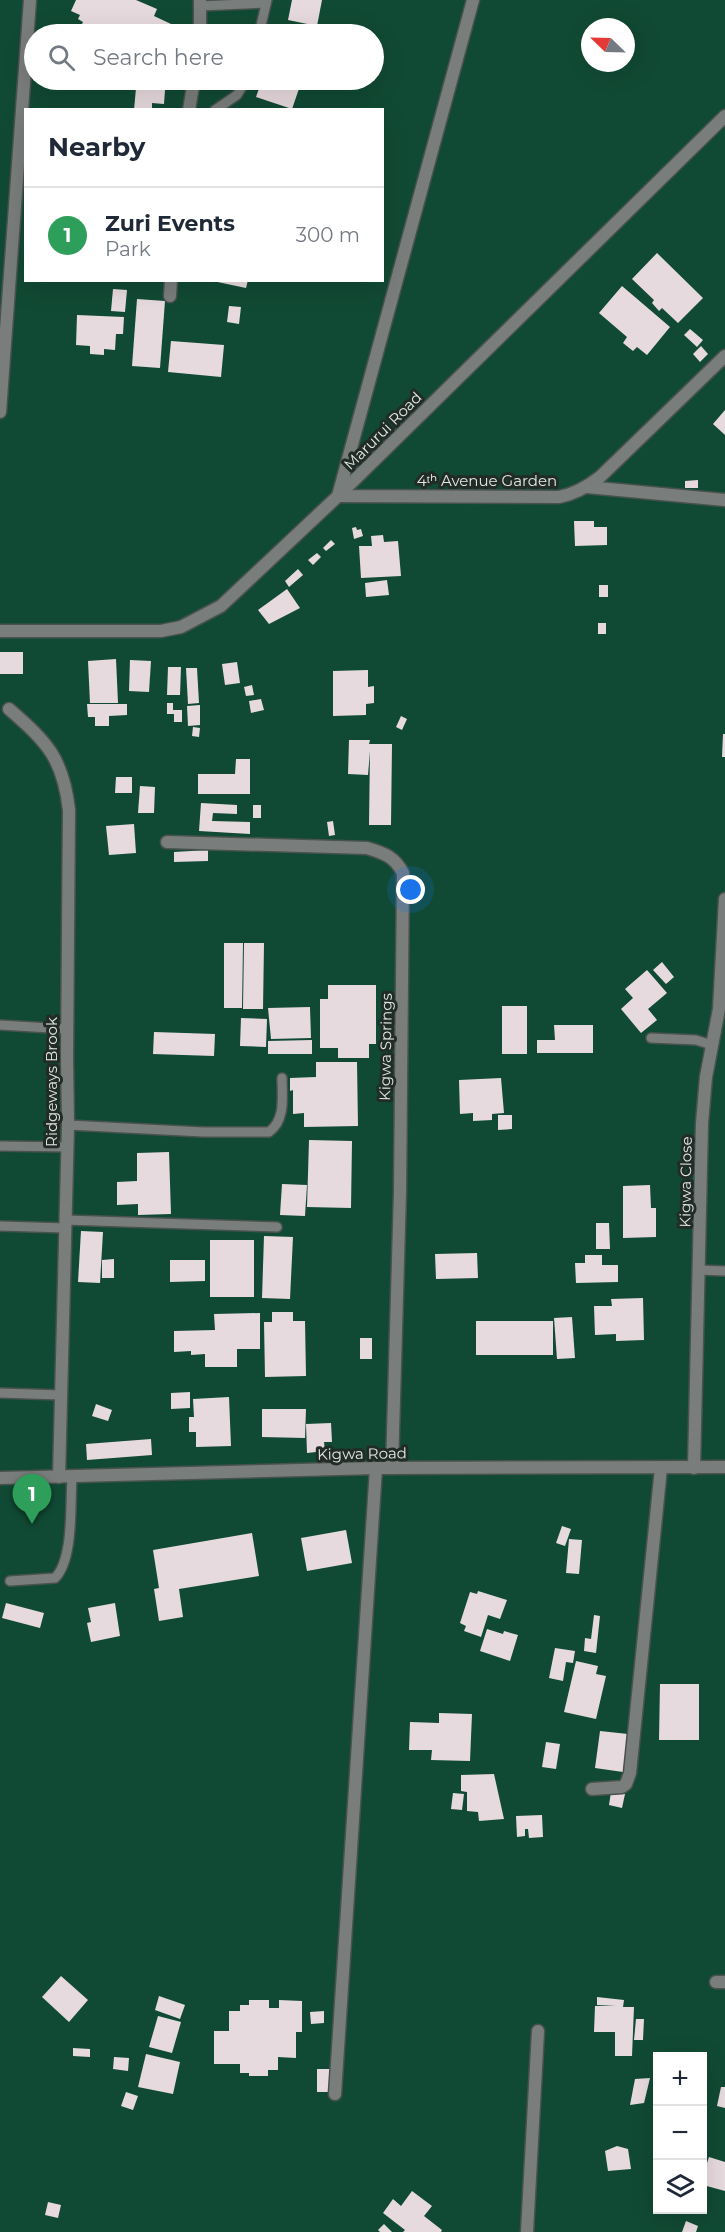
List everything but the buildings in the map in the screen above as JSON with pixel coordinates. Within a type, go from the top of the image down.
[{"type":"street","points":[[28,24],[30,0]]},
{"type":"street","points":[[338,496],[473,0]]},
{"type":"street","points":[[200,3],[200,24]]},
{"type":"street","points":[[0,412],[3,324],[24,72]]},
{"type":"street","points":[[189,108],[192,90]]},
{"type":"street","name":"Marurui Road","points":[[0,630],[161,631],[181,627],[221,606],[338,496],[725,116]]},
{"type":"street","points":[[170,296],[171,282]]},
{"type":"street","name":"4ᵗʰ Avenue Garden","points":[[338,496],[559,497],[587,487],[725,356]]},
{"type":"street","points":[[587,487],[725,500]]},
{"type":"street","name":"Ridgeways Brook","points":[[9,709],[48,746],[62,774],[67,795],[68,1125],[61,1395],[65,1477]]},
{"type":"street","name":"Kigwa Springs","points":[[167,842],[367,848],[382,852],[393,859],[403,873],[400,1192],[392,1468]]},
{"type":"street","name":"Kigwa Close","points":[[694,1468],[702,1123],[706,1077],[719,1009],[725,899]]},
{"type":"street","name":"Kigwa Road","points":[[0,1478],[375,1468],[725,1467]]},
{"type":"street","points":[[335,2094],[375,1468]]},
{"type":"street","points":[[592,1789],[622,1786],[626,1784],[630,1773],[661,1468]]},
{"type":"street","points":[[527,2232],[538,2031]]},
{"type":"lane","points":[[200,3],[267,1],[261,24]]},
{"type":"lane","points":[[218,108],[237,95],[240,90]]},
{"type":"lane","points":[[0,1025],[67,1029]]},
{"type":"lane","points":[[651,1038],[696,1040],[712,1045]]},
{"type":"lane","points":[[68,1125],[203,1132],[270,1132],[281,1119],[282,1078]]},
{"type":"lane","points":[[0,1146],[67,1147]]},
{"type":"lane","points":[[0,1226],[65,1224],[278,1227]]},
{"type":"lane","points":[[699,1270],[725,1271]]},
{"type":"lane","points":[[0,1392],[61,1395]]},
{"type":"lane","points":[[10,1581],[55,1578],[61,1572],[67,1550],[65,1477]]},
{"type":"green space","points":[[0,0],[725,0],[725,2232],[0,2232]]},
{"type":"place","name":"Zuri Events","points":[[32,1524]]}]
